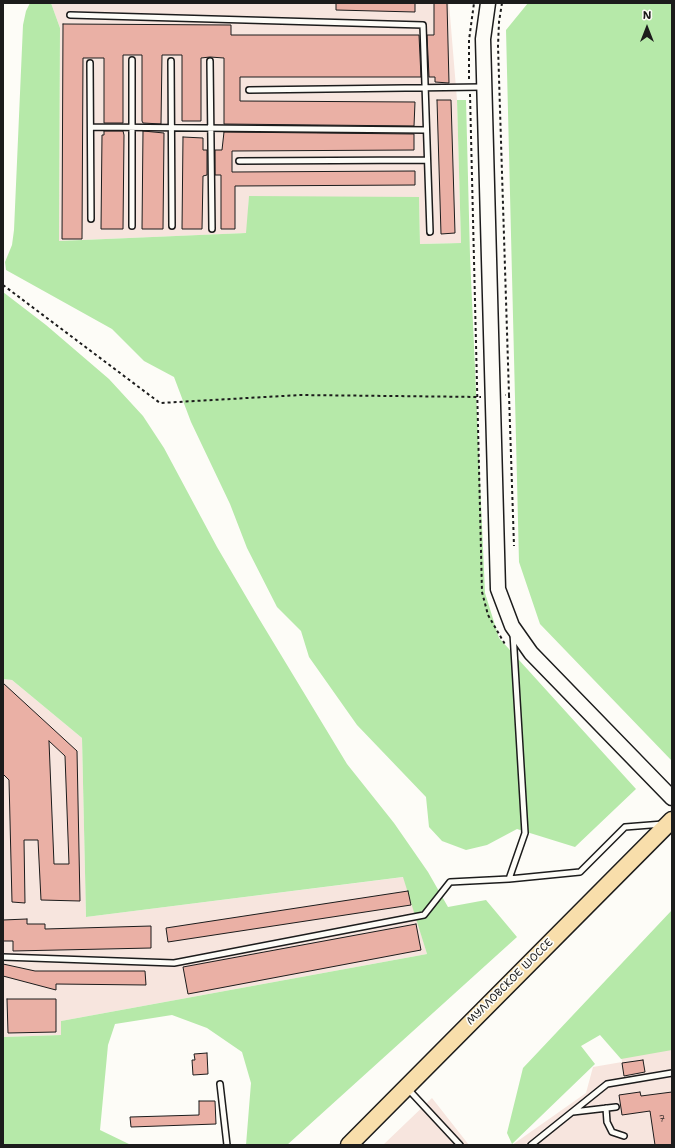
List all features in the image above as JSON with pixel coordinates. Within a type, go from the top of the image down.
[{"type":"highway","name":"МУЛЛОВСКОЕ ШОССЕ","points":[[349,1145],[670,822]]},
{"type":"main road","points":[[488,3],[483,39],[498,589],[512,626],[531,653],[672,798]]},
{"type":"lane","points":[[70,15],[423,25],[430,232]]},
{"type":"lane","points":[[132,60],[132,226]]},
{"type":"lane","points":[[171,61],[172,226]]},
{"type":"lane","points":[[210,61],[212,229]]},
{"type":"lane","points":[[90,63],[91,219]]},
{"type":"lane","points":[[249,90],[484,87]]},
{"type":"lane","points":[[91,127],[426,130]]},
{"type":"lane","points":[[239,160],[428,160]]},
{"type":"lane","points":[[509,879],[525,833],[512,626]]},
{"type":"lane","points":[[3,957],[174,963],[424,915],[450,882],[509,879],[580,872],[625,827],[670,822]]},
{"type":"lane","points":[[531,1145],[607,1084],[672,1073]]},
{"type":"lane","points":[[220,1084],[227,1145]]},
{"type":"lane","points":[[406,1087],[460,1145]]},
{"type":"lane","points":[[572,1112],[616,1107]]},
{"type":"lane","points":[[606,1108],[607,1122],[612,1132],[624,1136]]},
{"type":"path","points":[[474,3],[469,40],[482,592],[488,615],[514,660]]},
{"type":"path","points":[[502,3],[499,22],[498,46],[514,546]]},
{"type":"path","points":[[3,285],[160,403],[300,395],[477,398],[509,395]]},
{"type":"shaded area","points":[[51,3],[449,3],[457,100],[461,243],[420,244],[419,197],[249,197],[247,233],[59,241],[60,28]]},
{"type":"shaded area","points":[[3,679],[12,680],[82,738],[86,917],[404,877],[427,954],[61,1021],[62,1035],[4,1037]]},
{"type":"shaded area","points":[[672,1038],[672,1145],[512,1145],[586,1093],[593,1067],[622,1062],[620,1046]]},
{"type":"shaded area","points":[[432,1098],[469,1145],[383,1145]]},
{"type":"green space","points":[[30,3],[51,3],[60,28],[59,241],[246,233],[249,196],[419,197],[420,244],[461,243],[457,100],[466,100],[470,256],[485,593],[499,638],[636,789],[575,847],[517,829],[487,845],[466,850],[442,841],[429,827],[426,797],[357,725],[309,657],[301,631],[277,607],[247,548],[230,504],[191,422],[174,377],[144,361],[112,329],[6,270],[5,262],[12,245],[14,230],[23,25],[26,11]]},
{"type":"green space","points":[[528,3],[672,3],[672,761],[540,624],[519,562],[506,30]]},
{"type":"green space","points":[[3,292],[46,325],[109,379],[143,416],[164,448],[217,547],[258,617],[347,764],[394,823],[428,872],[448,907],[486,900],[517,937],[287,1145],[246,1145],[251,1083],[242,1052],[207,1028],[172,1015],[115,1024],[108,1045],[100,1130],[131,1145],[3,1145],[3,1012],[4,1037],[61,1035],[61,1021],[427,954],[403,877],[86,917],[82,738],[12,680],[3,679]]},
{"type":"green space","points":[[672,910],[672,1050],[621,1059],[600,1035],[581,1046],[595,1064],[512,1144],[507,1133],[523,1068]]},
{"type":"building","points":[[336,3],[415,3],[415,12],[336,10]]},
{"type":"building","points":[[434,3],[447,3],[449,83],[435,82],[435,77],[429,77],[427,35],[434,35]]},
{"type":"building","points":[[63,24],[231,25],[231,35],[419,35],[421,77],[240,77],[240,101],[415,102],[414,126],[224,124],[224,58],[210,57],[201,58],[201,121],[182,121],[182,55],[162,55],[161,124],[143,123],[142,121],[142,55],[123,55],[123,123],[104,123],[104,58],[83,58],[82,239],[62,239]]},
{"type":"building","points":[[437,100],[451,100],[455,233],[441,234]]},
{"type":"building","points":[[104,131],[123,131],[124,135],[123,229],[101,229],[102,135],[104,135]]},
{"type":"building","points":[[143,131],[164,133],[163,229],[142,229]]},
{"type":"building","points":[[224,132],[414,134],[414,150],[232,151],[232,172],[415,171],[415,185],[235,186],[235,229],[221,229],[221,175],[215,175],[215,150],[222,150]]},
{"type":"building","points":[[183,137],[203,138],[203,150],[207,150],[207,175],[203,176],[202,229],[182,229]]},
{"type":"building","points":[[3,683],[77,751],[80,901],[41,900],[38,840],[24,840],[25,903],[12,902],[9,780],[3,774]],"holes":[[[49,741],[65,756],[69,864],[54,864]]]},
{"type":"building","points":[[408,891],[411,905],[168,942],[166,928]]},
{"type":"building","points":[[27,919],[27,924],[45,924],[45,929],[151,926],[151,948],[13,951],[13,941],[3,941],[3,920]]},
{"type":"building","points":[[416,924],[421,950],[188,994],[183,967]]},
{"type":"building","points":[[3,964],[35,971],[145,971],[146,985],[56,984],[56,990],[3,976]]},
{"type":"building","points":[[7,999],[56,999],[56,1032],[8,1033]]},
{"type":"building","points":[[207,1053],[208,1074],[193,1075],[192,1060],[195,1060],[194,1054]]},
{"type":"building","points":[[643,1060],[645,1072],[624,1076],[622,1063]]},
{"type":"building","points":[[640,1092],[641,1096],[672,1092],[672,1145],[655,1145],[650,1111],[622,1115],[619,1095]]},
{"type":"building","points":[[199,1101],[215,1101],[216,1124],[131,1127],[130,1117],[199,1115]]}]
